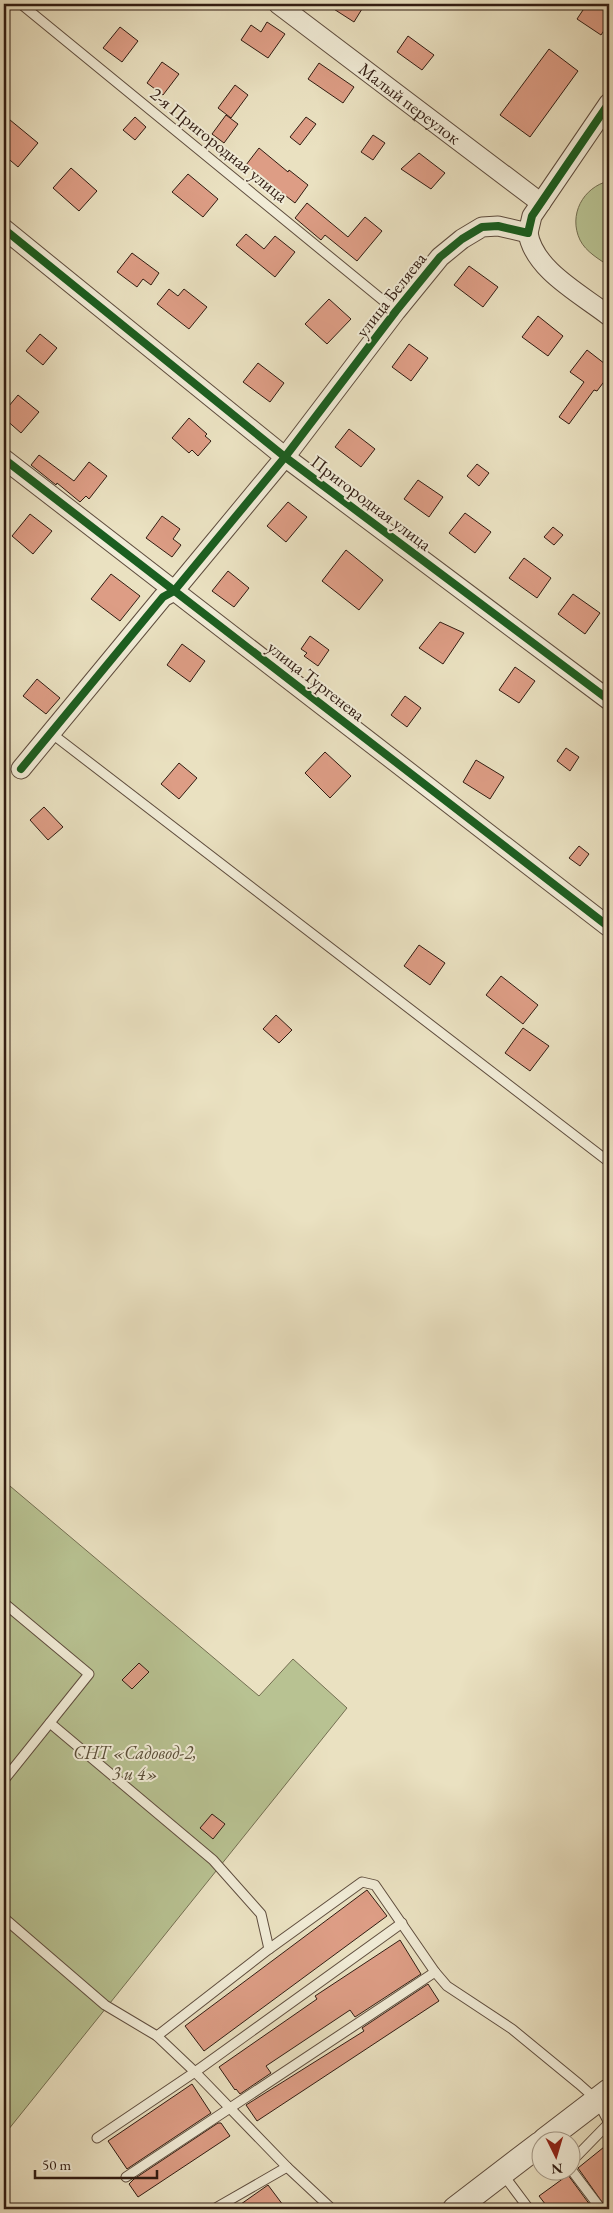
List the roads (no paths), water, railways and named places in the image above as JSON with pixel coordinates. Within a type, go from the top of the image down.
[{"type":"street","name":"Малый переулок","points":[[278,4],[542,203]]},
{"type":"street","points":[[609,103],[532,216],[528,233],[534,252],[546,268],[609,316]]},
{"type":"street","name":"улица Беляева","points":[[21,769],[163,597],[174,591],[285,457],[396,311],[440,257],[462,239],[482,228],[498,226],[528,233]]},
{"type":"street","name":"Пригородная улица","points":[[4,229],[285,457],[609,700]]},
{"type":"street","name":"улица Тургенева","points":[[4,459],[609,927]]},
{"type":"street","points":[[558,2130],[603,2096]]},
{"type":"street","points":[[454,2209],[530,2152]]},
{"type":"lane","name":"2-я Пригородная улица","points":[[21,4],[396,311]]},
{"type":"lane","points":[[51,733],[609,1162]]},
{"type":"lane","points":[[4,1602],[89,1674],[4,1780]]},
{"type":"lane","points":[[50,1723],[213,1860],[261,1914],[269,1949]]},
{"type":"lane","points":[[156,2036],[269,1949],[362,1882],[375,1884],[435,1972],[447,1986],[512,2029],[603,2096],[609,2123],[580,2153]]},
{"type":"lane","points":[[4,1918],[105,2005],[156,2036],[195,2072],[287,2167],[332,2209]]},
{"type":"lane","points":[[97,2138],[195,2072],[402,1923]]},
{"type":"lane","points":[[126,2177],[435,1972]]},
{"type":"lane","points":[[214,2209],[287,2167]]},
{"type":"lane","points":[[502,2173],[529,2209]]},
{"type":"lane","points":[[579,2180],[601,2209]]},
{"type":"lane","points":[[227,2201],[234,2209]]},
{"type":"park label","name":"СНТ «Садовод-2, 3 и 4»","points":[[135,1764]]}]
